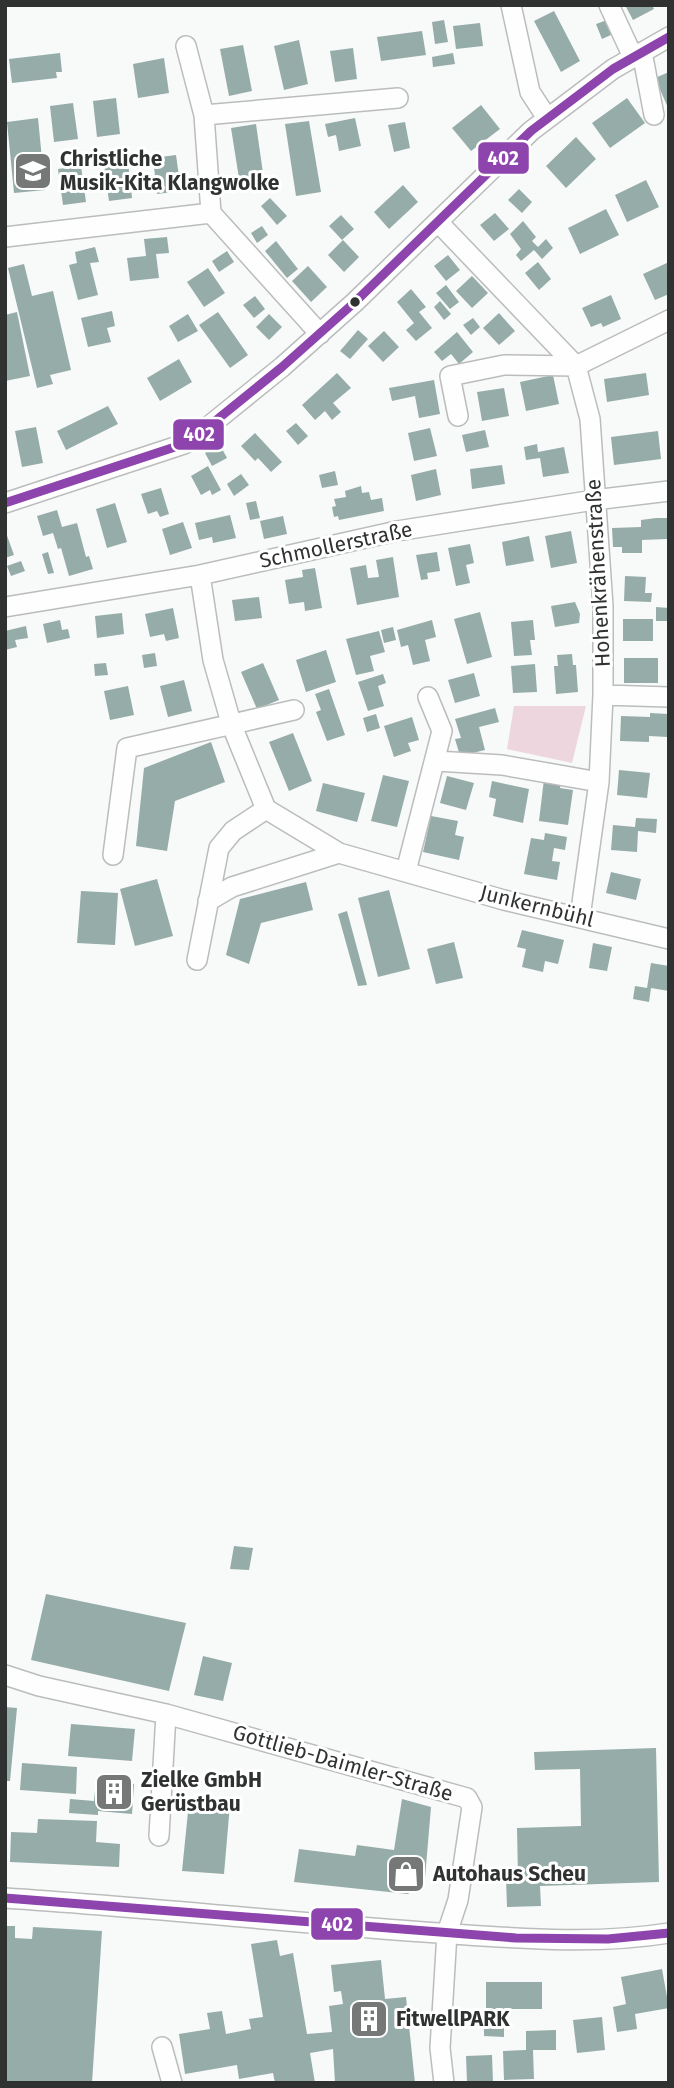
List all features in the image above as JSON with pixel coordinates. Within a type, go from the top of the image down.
[{"type":"street","points":[[511,5],[530,92],[547,118]]},
{"type":"street","points":[[609,5],[637,55],[654,115]]},
{"type":"street","points":[[5,503],[184,444],[282,368],[320,334],[531,131],[637,55],[669,37]]},
{"type":"street","points":[[186,46],[204,115],[211,213],[320,334]]},
{"type":"street","points":[[204,115],[398,98]]},
{"type":"street","points":[[5,237],[211,213]]},
{"type":"street","name":"Hohenkrähenstraße","points":[[438,222],[576,366],[590,419],[603,606],[603,695],[599,782],[580,917]]},
{"type":"street","points":[[458,416],[445,376],[504,365],[576,366],[669,320]]},
{"type":"street","name":"Schmollerstraße","points":[[5,607],[200,575],[397,531],[669,491]]},
{"type":"street","points":[[197,960],[219,848],[233,831],[266,809],[233,726],[213,660],[200,575]]},
{"type":"street","points":[[603,695],[669,697]]},
{"type":"street","points":[[406,871],[442,731],[428,697]]},
{"type":"street","points":[[113,856],[127,748],[294,710]]},
{"type":"street","points":[[436,761],[502,765],[599,782]]},
{"type":"street","name":"Junkernbühl","points":[[266,809],[339,853],[503,900],[669,939]]},
{"type":"street","points":[[208,901],[232,887],[339,853]]},
{"type":"street","name":"Gottlieb-Daimler-Straße","points":[[5,1675],[39,1686],[166,1714],[467,1798],[472,1807],[458,1900],[447,1933],[440,2048],[444,2083]]},
{"type":"street","points":[[159,1836],[166,1714]]},
{"type":"street","points":[[5,1898],[146,1907],[328,1925],[555,1939],[669,1933]]},
{"type":"street","points":[[162,2047],[172,2083]]},
{"type":"shaded area","points":[[514,706],[586,706],[572,763],[507,749]]},
{"type":"building","points":[[625,5],[652,5],[654,9],[633,20]]},
{"type":"building","points":[[554,11],[580,61],[561,72],[534,21]]},
{"type":"building","points":[[444,20],[448,42],[435,44],[432,22]]},
{"type":"building","points":[[607,20],[613,34],[602,39],[596,24]]},
{"type":"building","points":[[480,23],[483,46],[456,49],[453,26]]},
{"type":"building","points":[[422,31],[426,55],[381,61],[377,37]]},
{"type":"building","points":[[299,40],[308,84],[284,90],[274,46]]},
{"type":"building","points":[[243,45],[252,91],[229,96],[220,49]]},
{"type":"building","points":[[353,48],[357,79],[335,82],[330,51]]},
{"type":"building","points":[[60,53],[62,72],[56,72],[57,78],[12,83],[9,59]]},
{"type":"building","points":[[453,53],[455,64],[433,67],[432,57]]},
{"type":"building","points":[[164,58],[169,93],[138,98],[133,64]]},
{"type":"building","points":[[669,72],[669,110],[655,78]]},
{"type":"building","points":[[116,98],[120,134],[97,137],[93,101]]},
{"type":"building","points":[[627,98],[645,123],[610,148],[592,123]]},
{"type":"building","points":[[73,103],[78,139],[54,142],[50,106]]},
{"type":"building","points":[[481,105],[500,129],[471,151],[452,128]]},
{"type":"building","points":[[38,118],[45,190],[14,193],[7,122]]},
{"type":"building","points":[[355,118],[361,146],[339,151],[336,135],[328,137],[325,124]]},
{"type":"building","points":[[309,121],[321,192],[296,196],[285,124]]},
{"type":"building","points":[[405,122],[410,148],[394,152],[388,125]]},
{"type":"building","points":[[256,124],[265,187],[241,191],[231,128]]},
{"type":"building","points":[[576,137],[596,159],[566,188],[546,166]]},
{"type":"building","points":[[176,155],[181,191],[157,194],[153,158]]},
{"type":"building","points":[[128,162],[132,198],[109,201],[104,165]]},
{"type":"building","points":[[81,166],[86,202],[63,205],[58,169]]},
{"type":"building","points":[[646,180],[659,207],[627,222],[615,195]]},
{"type":"building","points":[[403,185],[418,202],[389,229],[374,212]]},
{"type":"building","points":[[519,189],[532,202],[522,213],[508,200]]},
{"type":"building","points":[[270,198],[287,216],[277,225],[261,206]]},
{"type":"building","points":[[606,209],[619,235],[580,254],[568,228]]},
{"type":"building","points":[[495,213],[509,229],[494,241],[480,225]]},
{"type":"building","points":[[341,215],[354,229],[342,240],[329,226]]},
{"type":"building","points":[[523,221],[536,237],[532,241],[538,247],[546,239],[553,248],[542,259],[534,250],[521,261],[516,255],[521,249],[510,234]]},
{"type":"building","points":[[262,226],[268,235],[257,243],[251,233]]},
{"type":"building","points":[[167,237],[169,253],[156,254],[159,278],[130,281],[127,258],[146,256],[144,239]]},
{"type":"building","points":[[343,240],[359,257],[344,272],[328,255]]},
{"type":"building","points":[[276,241],[298,269],[287,278],[265,251]]},
{"type":"building","points":[[95,247],[99,262],[90,263],[98,295],[78,300],[69,265],[77,263],[75,252]]},
{"type":"building","points":[[227,251],[234,262],[219,272],[212,261]]},
{"type":"building","points":[[448,255],[460,270],[446,281],[434,266]]},
{"type":"building","points":[[538,262],[551,279],[539,290],[525,273]]},
{"type":"building","points":[[669,262],[669,294],[655,300],[643,274]]},
{"type":"building","points":[[24,264],[32,296],[53,291],[71,370],[50,375],[53,384],[37,388],[8,268]]},
{"type":"building","points":[[308,266],[327,287],[311,302],[292,281]]},
{"type":"building","points":[[208,268],[225,293],[204,307],[187,282]]},
{"type":"building","points":[[472,276],[488,293],[472,308],[456,291]]},
{"type":"building","points":[[446,285],[459,302],[450,309],[436,293]]},
{"type":"building","points":[[411,289],[426,307],[419,312],[432,328],[416,341],[406,330],[414,323],[397,302]]},
{"type":"building","points":[[611,295],[621,319],[603,327],[601,323],[591,327],[582,308]]},
{"type":"building","points":[[255,296],[265,309],[254,318],[243,305]]},
{"type":"building","points":[[440,301],[451,314],[444,320],[434,307]]},
{"type":"building","points":[[112,311],[115,326],[107,328],[111,342],[88,347],[81,318]]},
{"type":"building","points":[[17,312],[30,376],[5,381],[5,315]]},
{"type":"building","points":[[218,312],[248,355],[230,368],[199,325]]},
{"type":"building","points":[[499,313],[515,331],[499,345],[483,328]]},
{"type":"building","points":[[188,314],[198,331],[178,342],[169,326]]},
{"type":"building","points":[[269,314],[282,327],[269,340],[256,327]]},
{"type":"building","points":[[473,318],[480,327],[471,335],[463,325]]},
{"type":"building","points":[[358,330],[368,339],[350,359],[340,351]]},
{"type":"building","points":[[384,331],[399,347],[383,362],[368,346]]},
{"type":"building","points":[[457,332],[473,352],[459,364],[451,354],[442,361],[434,352]]},
{"type":"building","points":[[179,359],[192,382],[160,401],[147,378]]},
{"type":"building","points":[[337,373],[351,388],[333,403],[341,412],[332,420],[325,411],[315,420],[302,405]]},
{"type":"building","points":[[646,373],[649,395],[607,402],[604,379]]},
{"type":"building","points":[[553,375],[559,404],[526,411],[520,382]]},
{"type":"building","points":[[434,380],[440,414],[419,418],[415,396],[392,401],[389,388]]},
{"type":"building","points":[[504,388],[509,416],[482,421],[477,392]]},
{"type":"building","points":[[108,406],[118,424],[66,450],[57,431]]},
{"type":"building","points":[[296,423],[308,436],[298,445],[286,431]]},
{"type":"building","points":[[36,427],[43,463],[22,467],[15,431]]},
{"type":"building","points":[[430,428],[437,456],[414,461],[408,433]]},
{"type":"building","points":[[485,430],[489,447],[466,452],[462,435]]},
{"type":"building","points":[[658,431],[661,459],[614,465],[611,437]]},
{"type":"building","points":[[255,433],[282,462],[271,472],[258,458],[255,461],[241,446]]},
{"type":"building","points":[[537,444],[538,452],[564,447],[569,473],[543,477],[540,458],[526,460],[524,447]]},
{"type":"building","points":[[220,445],[227,458],[212,466],[205,453]]},
{"type":"building","points":[[502,465],[505,484],[472,489],[470,469]]},
{"type":"building","points":[[208,466],[221,490],[212,495],[210,490],[201,495],[191,476]]},
{"type":"building","points":[[436,469],[441,495],[416,501],[411,475]]},
{"type":"building","points":[[335,471],[338,485],[322,488],[319,475]]},
{"type":"building","points":[[241,474],[249,485],[234,496],[227,484]]},
{"type":"building","points":[[361,486],[362,493],[369,492],[371,500],[382,498],[384,511],[339,520],[338,516],[334,517],[334,499],[346,497],[345,491]]},
{"type":"building","points":[[161,488],[169,514],[160,517],[157,511],[148,514],[141,494]]},
{"type":"building","points":[[256,501],[260,518],[250,520],[246,503]]},
{"type":"building","points":[[115,503],[127,542],[107,548],[96,509]]},
{"type":"building","points":[[57,510],[62,527],[77,523],[86,557],[89,556],[93,569],[69,576],[61,548],[58,549],[53,533],[43,536],[37,516]]},
{"type":"building","points":[[230,515],[236,538],[213,543],[212,537],[199,540],[195,523]]},
{"type":"building","points":[[283,516],[287,534],[264,539],[260,521]]},
{"type":"building","points":[[667,518],[667,539],[642,540],[642,553],[622,553],[622,547],[613,547],[612,528],[641,527],[641,520]]},
{"type":"building","points":[[183,522],[192,548],[170,555],[162,529]]},
{"type":"building","points":[[5,530],[14,555],[5,558]]},
{"type":"building","points":[[571,531],[577,563],[551,568],[545,536]]},
{"type":"building","points":[[529,536],[534,561],[506,566],[502,542]]},
{"type":"building","points":[[470,544],[474,563],[466,565],[470,583],[456,586],[448,548]]},
{"type":"building","points":[[48,552],[54,573],[48,574],[42,554]]},
{"type":"building","points":[[437,552],[440,571],[427,573],[428,579],[421,580],[416,555]]},
{"type":"building","points":[[393,557],[399,597],[357,605],[350,568],[366,565],[368,578],[379,577],[376,560]]},
{"type":"building","points":[[21,561],[25,571],[11,576],[7,566]]},
{"type":"building","points":[[315,568],[322,608],[305,611],[304,602],[289,604],[285,580],[303,577],[302,570]]},
{"type":"building","points":[[625,576],[646,577],[645,593],[652,593],[651,602],[624,601]]},
{"type":"building","points":[[259,597],[262,618],[235,621],[232,600]]},
{"type":"building","points":[[575,602],[580,614],[579,623],[555,627],[551,606]]},
{"type":"building","points":[[656,607],[669,608],[669,621],[656,621]]},
{"type":"building","points":[[173,608],[179,638],[166,641],[164,634],[150,637],[145,614]]},
{"type":"building","points":[[480,612],[492,657],[467,664],[454,619]]},
{"type":"building","points":[[122,613],[124,634],[97,638],[95,616]]},
{"type":"building","points":[[623,619],[653,619],[653,641],[623,641]]},
{"type":"building","points":[[60,620],[62,630],[68,629],[70,638],[47,643],[43,624]]},
{"type":"building","points":[[432,620],[436,637],[425,640],[430,661],[413,665],[408,645],[401,647],[397,630]]},
{"type":"building","points":[[533,620],[535,640],[530,640],[532,655],[514,656],[511,622]]},
{"type":"building","points":[[26,626],[28,638],[15,640],[17,647],[5,650],[5,631]]},
{"type":"building","points":[[393,627],[396,640],[384,643],[381,630]]},
{"type":"building","points":[[379,631],[385,652],[370,656],[374,671],[356,675],[346,639]]},
{"type":"building","points":[[326,650],[336,682],[306,692],[296,660]]},
{"type":"building","points":[[155,653],[157,666],[144,668],[142,655]]},
{"type":"building","points":[[572,654],[573,665],[576,665],[578,692],[556,694],[554,666],[558,666],[557,655]]},
{"type":"building","points":[[624,658],[658,658],[658,683],[624,683]]},
{"type":"building","points":[[106,663],[108,675],[95,676],[94,664]]},
{"type":"building","points":[[263,663],[279,700],[257,709],[241,672]]},
{"type":"building","points":[[535,664],[537,692],[513,693],[511,666]]},
{"type":"building","points":[[474,673],[480,696],[455,703],[448,680]]},
{"type":"building","points":[[383,674],[386,683],[378,686],[384,706],[368,711],[358,682]]},
{"type":"building","points":[[184,680],[192,711],[168,717],[160,686]]},
{"type":"building","points":[[128,686],[134,715],[110,720],[104,691]]},
{"type":"building","points":[[329,689],[345,735],[327,741],[316,712],[321,710],[315,694]]},
{"type":"building","points":[[495,708],[499,722],[479,727],[485,750],[460,756],[455,739],[461,738],[455,719]]},
{"type":"building","points":[[650,713],[668,714],[667,737],[649,736],[649,742],[620,741],[621,716],[650,717]]},
{"type":"building","points":[[376,714],[380,728],[367,732],[363,718]]},
{"type":"building","points":[[412,717],[419,740],[408,743],[411,751],[394,757],[384,726]]},
{"type":"building","points":[[293,733],[312,781],[289,791],[269,742]]},
{"type":"building","points":[[211,742],[225,782],[175,801],[167,851],[136,846],[144,768]]},
{"type":"building","points":[[619,770],[650,773],[647,798],[617,795]]},
{"type":"building","points":[[383,775],[409,781],[397,827],[371,821]]},
{"type":"building","points":[[447,776],[474,783],[466,810],[440,803]]},
{"type":"building","points":[[544,779],[561,782],[560,788],[573,790],[568,825],[539,821]]},
{"type":"building","points":[[492,781],[529,789],[523,823],[493,816],[496,799],[489,797]]},
{"type":"building","points":[[323,783],[365,793],[357,822],[316,811]]},
{"type":"building","points":[[431,816],[458,821],[455,835],[464,837],[459,860],[423,852]]},
{"type":"building","points":[[636,818],[657,819],[656,833],[638,831],[637,852],[611,850],[613,825],[635,827]]},
{"type":"building","points":[[545,833],[567,837],[565,850],[554,848],[552,861],[560,862],[557,880],[524,874],[531,838],[544,840]]},
{"type":"building","points":[[611,872],[641,879],[636,900],[606,893]]},
{"type":"building","points":[[157,879],[173,936],[135,946],[120,889]]},
{"type":"building","points":[[306,882],[313,910],[261,923],[249,964],[226,955],[240,899]]},
{"type":"building","points":[[389,890],[410,969],[378,977],[358,898]]},
{"type":"building","points":[[81,891],[118,893],[115,945],[77,943]]},
{"type":"building","points":[[347,911],[367,985],[358,986],[338,914]]},
{"type":"building","points":[[522,930],[564,940],[558,964],[545,961],[543,972],[522,967],[526,949],[517,947]]},
{"type":"building","points":[[454,942],[463,978],[436,984],[427,949]]},
{"type":"building","points":[[593,943],[612,947],[607,971],[589,968]]},
{"type":"building","points":[[651,963],[669,966],[669,991],[651,988],[649,1002],[633,999],[635,986],[647,988]]},
{"type":"building","points":[[234,1546],[253,1548],[249,1570],[230,1569]]},
{"type":"building","points":[[46,1594],[186,1623],[169,1691],[31,1660]]},
{"type":"building","points":[[203,1656],[232,1663],[223,1701],[194,1695]]},
{"type":"building","points":[[5,1707],[17,1708],[10,1781],[5,1781]]},
{"type":"building","points":[[71,1724],[135,1729],[132,1761],[68,1756]]},
{"type":"building","points":[[656,1748],[659,1882],[540,1886],[541,1906],[507,1907],[506,1878],[518,1877],[517,1828],[581,1826],[580,1769],[535,1770],[534,1752]]},
{"type":"building","points":[[22,1763],[77,1767],[76,1794],[20,1790]]},
{"type":"building","name":"Zielke GmbH Gerüstbau","points":[[96,1781],[134,1784],[132,1814],[98,1811],[98,1815],[69,1813],[70,1799],[94,1801]]},
{"type":"building","points":[[402,1799],[431,1807],[425,1878],[408,1894],[294,1882],[299,1849],[355,1856],[357,1845],[394,1850]]},
{"type":"building","points":[[189,1802],[230,1804],[224,1874],[182,1871]]},
{"type":"building","points":[[38,1819],[97,1821],[96,1842],[120,1844],[119,1867],[10,1862],[11,1832],[37,1833]]},
{"type":"building","points":[[5,1926],[15,1926],[15,1938],[32,1939],[33,1927],[102,1931],[92,2083],[5,2083]]},
{"type":"building","points":[[277,1940],[280,1956],[293,1953],[307,2034],[332,2032],[329,2006],[343,2004],[341,1991],[334,1992],[331,1965],[381,1960],[385,1999],[406,1997],[415,2083],[335,2083],[333,2049],[310,2053],[315,2083],[275,2083],[273,2073],[239,2079],[237,2065],[185,2074],[179,2034],[210,2029],[207,2013],[222,2011],[226,2034],[251,2029],[249,2019],[263,2017],[251,1944]]},
{"type":"building","points":[[662,1969],[669,2008],[635,2014],[637,2029],[617,2032],[613,2007],[626,2004],[621,1977]]},
{"type":"building","points":[[486,1982],[542,1982],[542,2009],[486,2009]]},
{"type":"building","points":[[484,2017],[504,2018],[504,2037],[484,2036]]},
{"type":"building","points":[[602,2017],[605,2050],[577,2053],[573,2020]]},
{"type":"building","points":[[556,2030],[556,2050],[533,2050],[534,2079],[504,2080],[503,2051],[526,2050],[526,2031]]},
{"type":"building","points":[[492,2055],[493,2083],[467,2083],[466,2056]]},
{"type":"transit line","name":"402","points":[[5,503],[193,439],[282,367],[355,302],[531,131],[613,69],[669,37]]},
{"type":"transit line","name":"402","points":[[5,1898],[516,1938],[608,1939],[669,1933]]},
{"type":"place","name":"Christliche Musik-Kita Klangwolke","points":[[33,171]]},
{"type":"place","name":"Zielke GmbH Gerüstbau","points":[[114,1792]]},
{"type":"place","name":"Autohaus Scheu","points":[[406,1874]]},
{"type":"place","name":"FitwellPARK","points":[[369,2019]]}]
